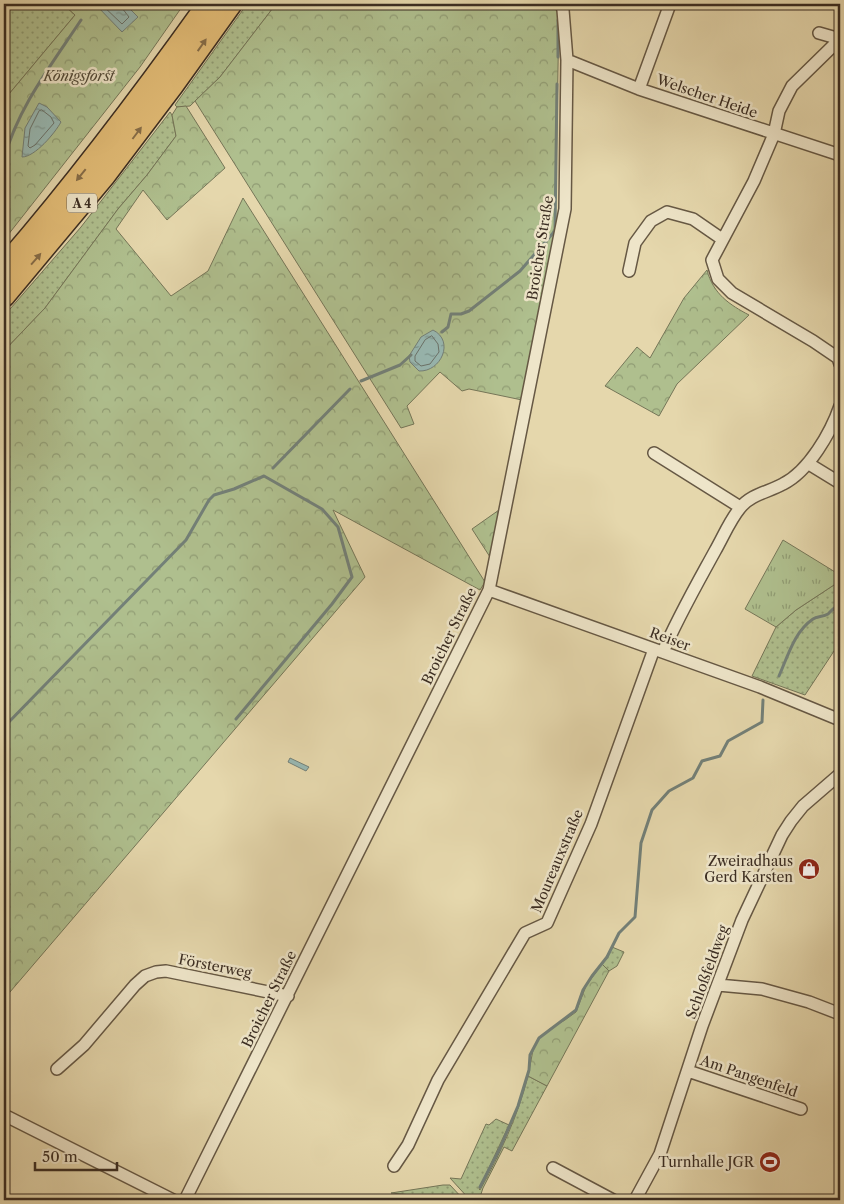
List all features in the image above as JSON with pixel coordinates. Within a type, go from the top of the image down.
[{"type":"highway","name":"A 4","points":[[167,78],[208,4]]},
{"type":"highway","name":"A 4","points":[[4,296],[105,175],[150,101],[167,78],[231,4]]},
{"type":"highway","name":"A 4","points":[[4,267],[88,166],[150,101]]},
{"type":"street","name":"Broicher Straße","points":[[185,1200],[489,590],[565,210],[567,60],[561,4]]},
{"type":"street","points":[[639,89],[670,4]]},
{"type":"street","points":[[819,33],[840,39],[792,86],[779,111],[774,134],[754,181],[712,260],[718,279],[732,293],[813,341],[838,358],[840,364]]},
{"type":"street","name":"Welscher Heide","points":[[567,60],[639,89],[840,155]]},
{"type":"street","points":[[630,271],[635,243],[651,220],[667,212],[693,219],[722,239]]},
{"type":"street","points":[[654,453],[740,507],[748,500],[797,476],[809,464],[840,406]]},
{"type":"street","points":[[809,464],[840,483]]},
{"type":"street","name":"Moureauxstraße","points":[[394,1166],[408,1145],[442,1073],[525,933],[547,923],[591,824],[658,651],[740,507]]},
{"type":"street","name":"Reiser","points":[[489,590],[760,687],[840,720]]},
{"type":"street","name":"Schloßfeldweg","points":[[635,1200],[660,1154],[702,1026],[742,920],[791,821],[803,806],[840,774]]},
{"type":"street","name":"Försterweg","points":[[57,1069],[84,1045],[135,985],[145,976],[156,972],[166,971],[288,996]]},
{"type":"street","points":[[718,985],[762,989],[809,1002],[840,1014]]},
{"type":"street","name":"Am Pangenfeld","points":[[688,1071],[801,1109]]},
{"type":"street","points":[[8,1117],[173,1200]]},
{"type":"street","points":[[553,1168],[613,1200]]},
{"type":"green space","points":[[4,4],[63,4],[75,15],[9,94],[4,91]]},
{"type":"green space","name":"Königsforst","points":[[63,4],[97,4],[137,17],[125,4],[184,4],[140,67],[4,240],[4,91],[9,94],[75,15]]},
{"type":"green space","points":[[247,4],[276,4],[220,77],[190,106],[177,107],[175,105]]},
{"type":"green space","points":[[276,4],[555,4],[559,12],[555,234],[522,400],[469,389],[462,391],[440,372],[407,406],[414,424],[401,428],[195,101],[220,77]]},
{"type":"green space","points":[[186,106],[225,168],[167,220],[143,190],[116,229],[171,296],[208,271],[243,198],[485,582],[480,590],[333,510],[365,577],[4,999],[4,351],[45,308],[118,209],[147,175],[176,136],[172,115],[177,107]]},
{"type":"green space","points":[[170,112],[176,136],[147,175],[118,209],[45,308],[4,351],[4,316],[81,227]]},
{"type":"green space","points":[[707,270],[713,286],[723,298],[749,315],[677,384],[659,416],[605,386],[637,347],[650,358],[684,298]]},
{"type":"green space","points":[[499,510],[490,557],[472,529]]},
{"type":"green space","points":[[783,540],[840,575],[840,581],[796,610],[776,627],[745,609]]},
{"type":"green space","points":[[840,581],[840,642],[805,695],[752,676],[776,627],[796,610]]},
{"type":"green space","points":[[612,947],[624,952],[617,966],[609,971],[602,964]]},
{"type":"green space","points":[[602,964],[609,971],[547,1086],[528,1076],[533,1050],[540,1037],[576,1012],[586,986]]},
{"type":"green space","points":[[528,1076],[547,1086],[512,1151],[504,1147],[483,1188],[479,1200],[470,1200],[450,1178],[461,1179],[486,1124],[489,1125],[496,1119],[509,1125],[480,1190],[508,1134]]},
{"type":"green space","points":[[450,1185],[464,1200],[391,1193]]},
{"type":"water","points":[[97,4],[125,4],[138,17],[122,32]]},
{"type":"water","points":[[39,103],[47,107],[61,122],[38,149],[22,157],[25,128]]},
{"type":"water","points":[[433,330],[440,335],[443,341],[442,355],[434,367],[419,371],[410,362],[409,356],[421,337]]},
{"type":"water","points":[[290,758],[309,767],[306,771],[288,762]]},
{"type":"waterway","points":[[4,159],[10,140],[27,104],[81,20]]},
{"type":"waterway","points":[[558,20],[558,57]]},
{"type":"waterway","points":[[555,231],[557,84]]},
{"type":"waterway","points":[[442,332],[448,327],[451,314],[461,314],[469,311],[520,271],[554,232]]},
{"type":"waterway","points":[[361,381],[400,365],[411,355]]},
{"type":"waterway","points":[[273,468],[350,389]]},
{"type":"waterway","points":[[4,727],[186,540],[209,500],[214,495],[264,476],[322,509],[338,527],[352,577],[332,604],[236,719]]},
{"type":"waterway","points":[[779,676],[796,637],[806,624],[816,617],[828,614],[840,605]]},
{"type":"waterway","points":[[480,1187],[500,1148],[518,1106],[529,1070],[530,1055],[539,1038],[576,1010],[583,990],[607,957],[619,933],[635,917],[641,843],[652,810],[669,791],[693,778],[702,761],[720,756],[728,741],[762,722],[763,700]]},
{"type":"place","name":"Zweiradhaus Gerd Karsten","points":[[809,869]]},
{"type":"place","name":"Turnhalle JGR","points":[[770,1162]]}]
